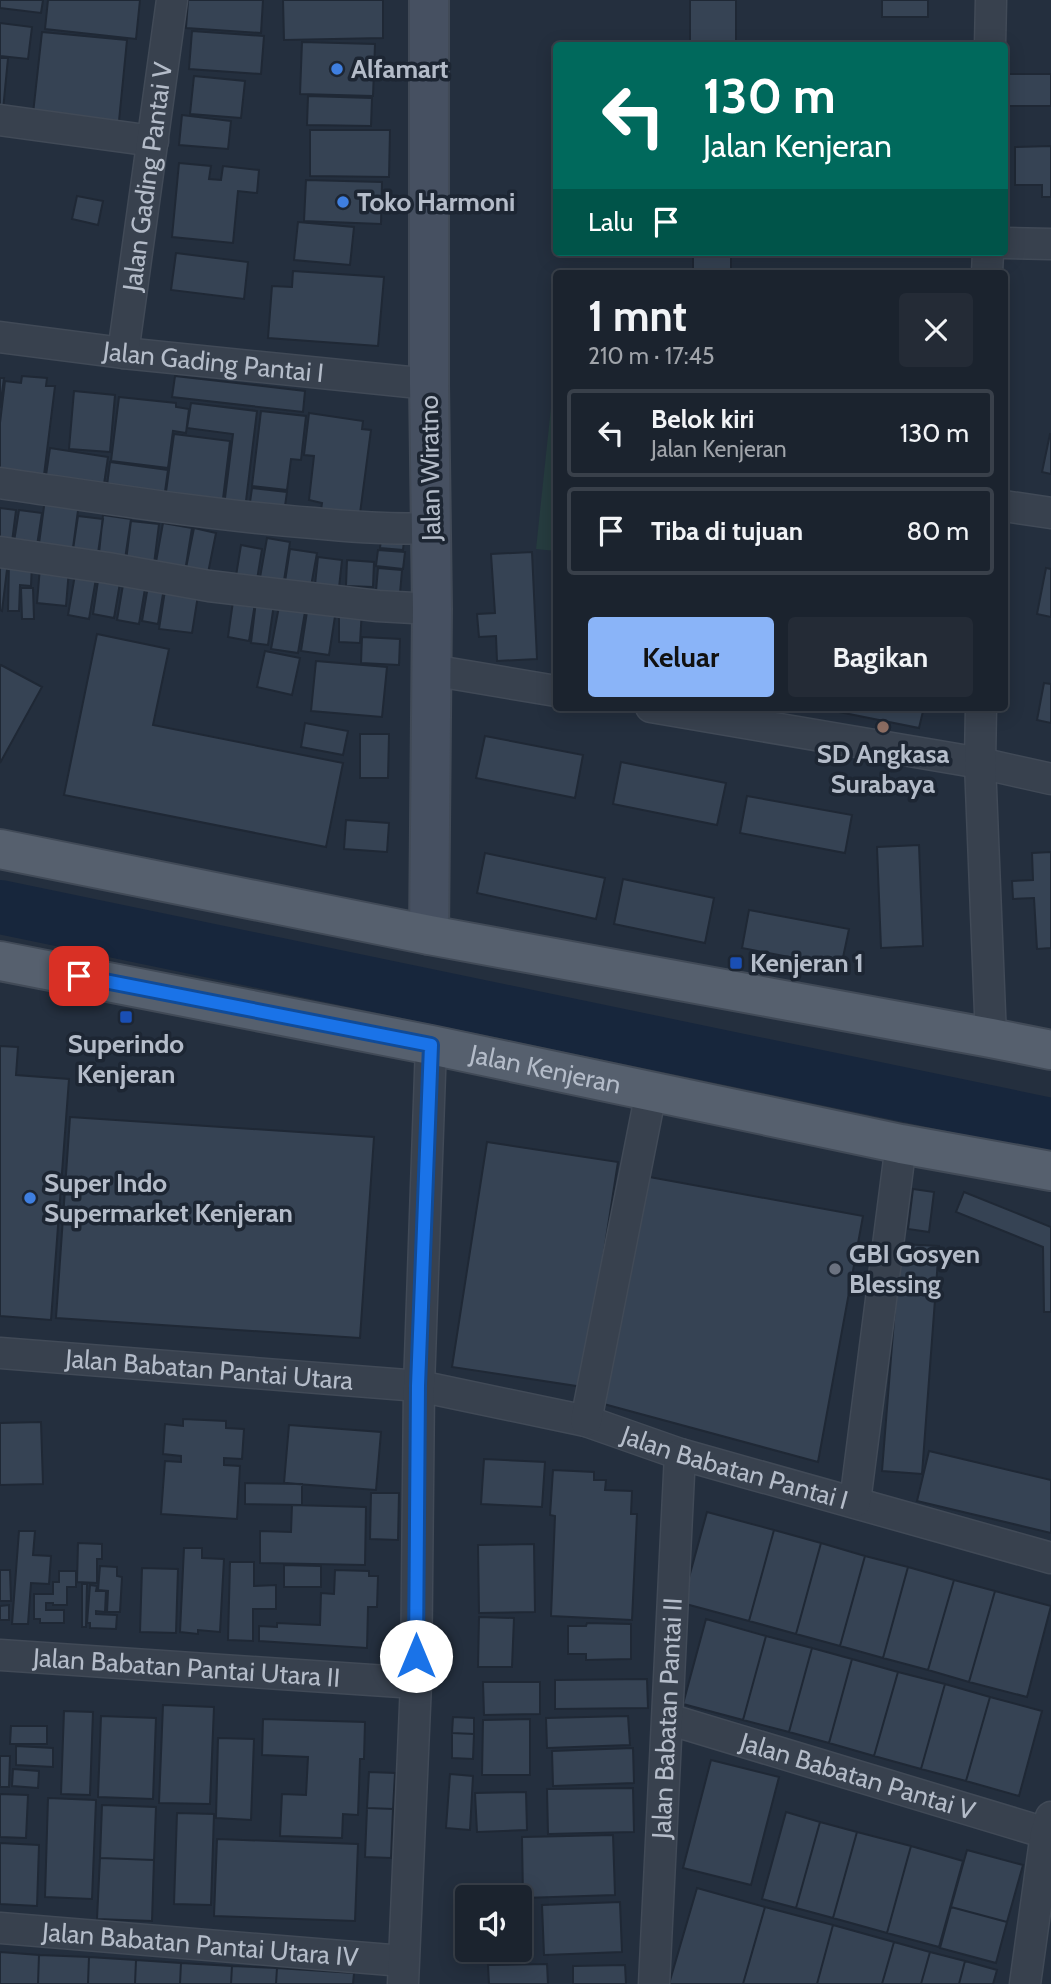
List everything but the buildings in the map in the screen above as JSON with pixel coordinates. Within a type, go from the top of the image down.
[{"type":"main road","name":"Jalan Wiratno","points":[[429,0],[432,609],[429,935]]},
{"type":"main road","points":[[0,849],[429,935],[1051,1050]]},
{"type":"main road","name":"Jalan Kenjeran","points":[[0,961],[431,1045],[901,1144],[1051,1171]]},
{"type":"street","name":"Jalan Gading Pantai V","points":[[123,353],[172,0]]},
{"type":"street","points":[[990,42],[991,0]]},
{"type":"street","points":[[0,120],[153,141]]},
{"type":"street","points":[[1008,243],[1051,244]]},
{"type":"street","name":"Jalan Gading Pantai I","points":[[0,337],[123,353],[429,384]]},
{"type":"street","points":[[0,482],[145,505],[264,520],[370,528],[431,528]]},
{"type":"street","points":[[1008,507],[1051,513]]},
{"type":"street","points":[[0,552],[209,586],[378,606],[432,609]]},
{"type":"street","points":[[431,670],[553,690]]},
{"type":"street","points":[[674,711],[980,763],[1051,779]]},
{"type":"street","points":[[981,711],[980,763],[991,1038]]},
{"type":"street","points":[[403,1972],[416,1683],[418,1386],[431,1045]]},
{"type":"street","points":[[586,1421],[651,1092]]},
{"type":"street","points":[[855,1502],[901,1144]]},
{"type":"street","name":"Jalan Babatan Pantai Utara","points":[[0,1353],[418,1386]]},
{"type":"street","name":"Jalan Babatan Pantai I","points":[[418,1386],[586,1421],[680,1454],[1051,1558]]},
{"type":"street","name":"Jalan Babatan Pantai II","points":[[654,1984],[680,1454]]},
{"type":"street","name":"Jalan Babatan Pantai Utara II","points":[[0,1655],[416,1683]]},
{"type":"street","name":"Jalan Babatan Pantai V","points":[[667,1720],[1049,1825]]},
{"type":"street","points":[[1025,1984],[1040,1946],[1049,1825]]},
{"type":"street","name":"Jalan Babatan Pantai Utara IV","points":[[0,1928],[403,1972]]},
{"type":"green space","points":[[553,388],[553,551],[536,549]]},
{"type":"waterway","points":[[0,907],[1051,1125]]},
{"type":"place","name":"Alfamart","points":[[337,69]]},
{"type":"place","name":"Toko Harmoni","points":[[343,202]]},
{"type":"place","name":"SD Angkasa Surabaya","points":[[883,727]]},
{"type":"place","name":"Kenjeran 1","points":[[736,963]]},
{"type":"place","name":"Superindo Kenjeran","points":[[126,1017]]},
{"type":"place","name":"Super Indo Supermarket Kenjeran","points":[[30,1198]]},
{"type":"place","name":"GBI Gosyen Blessing","points":[[835,1269]]},
{"type":"route","points":[[79,976],[431,1045],[418,1386],[416,1656]]}]
